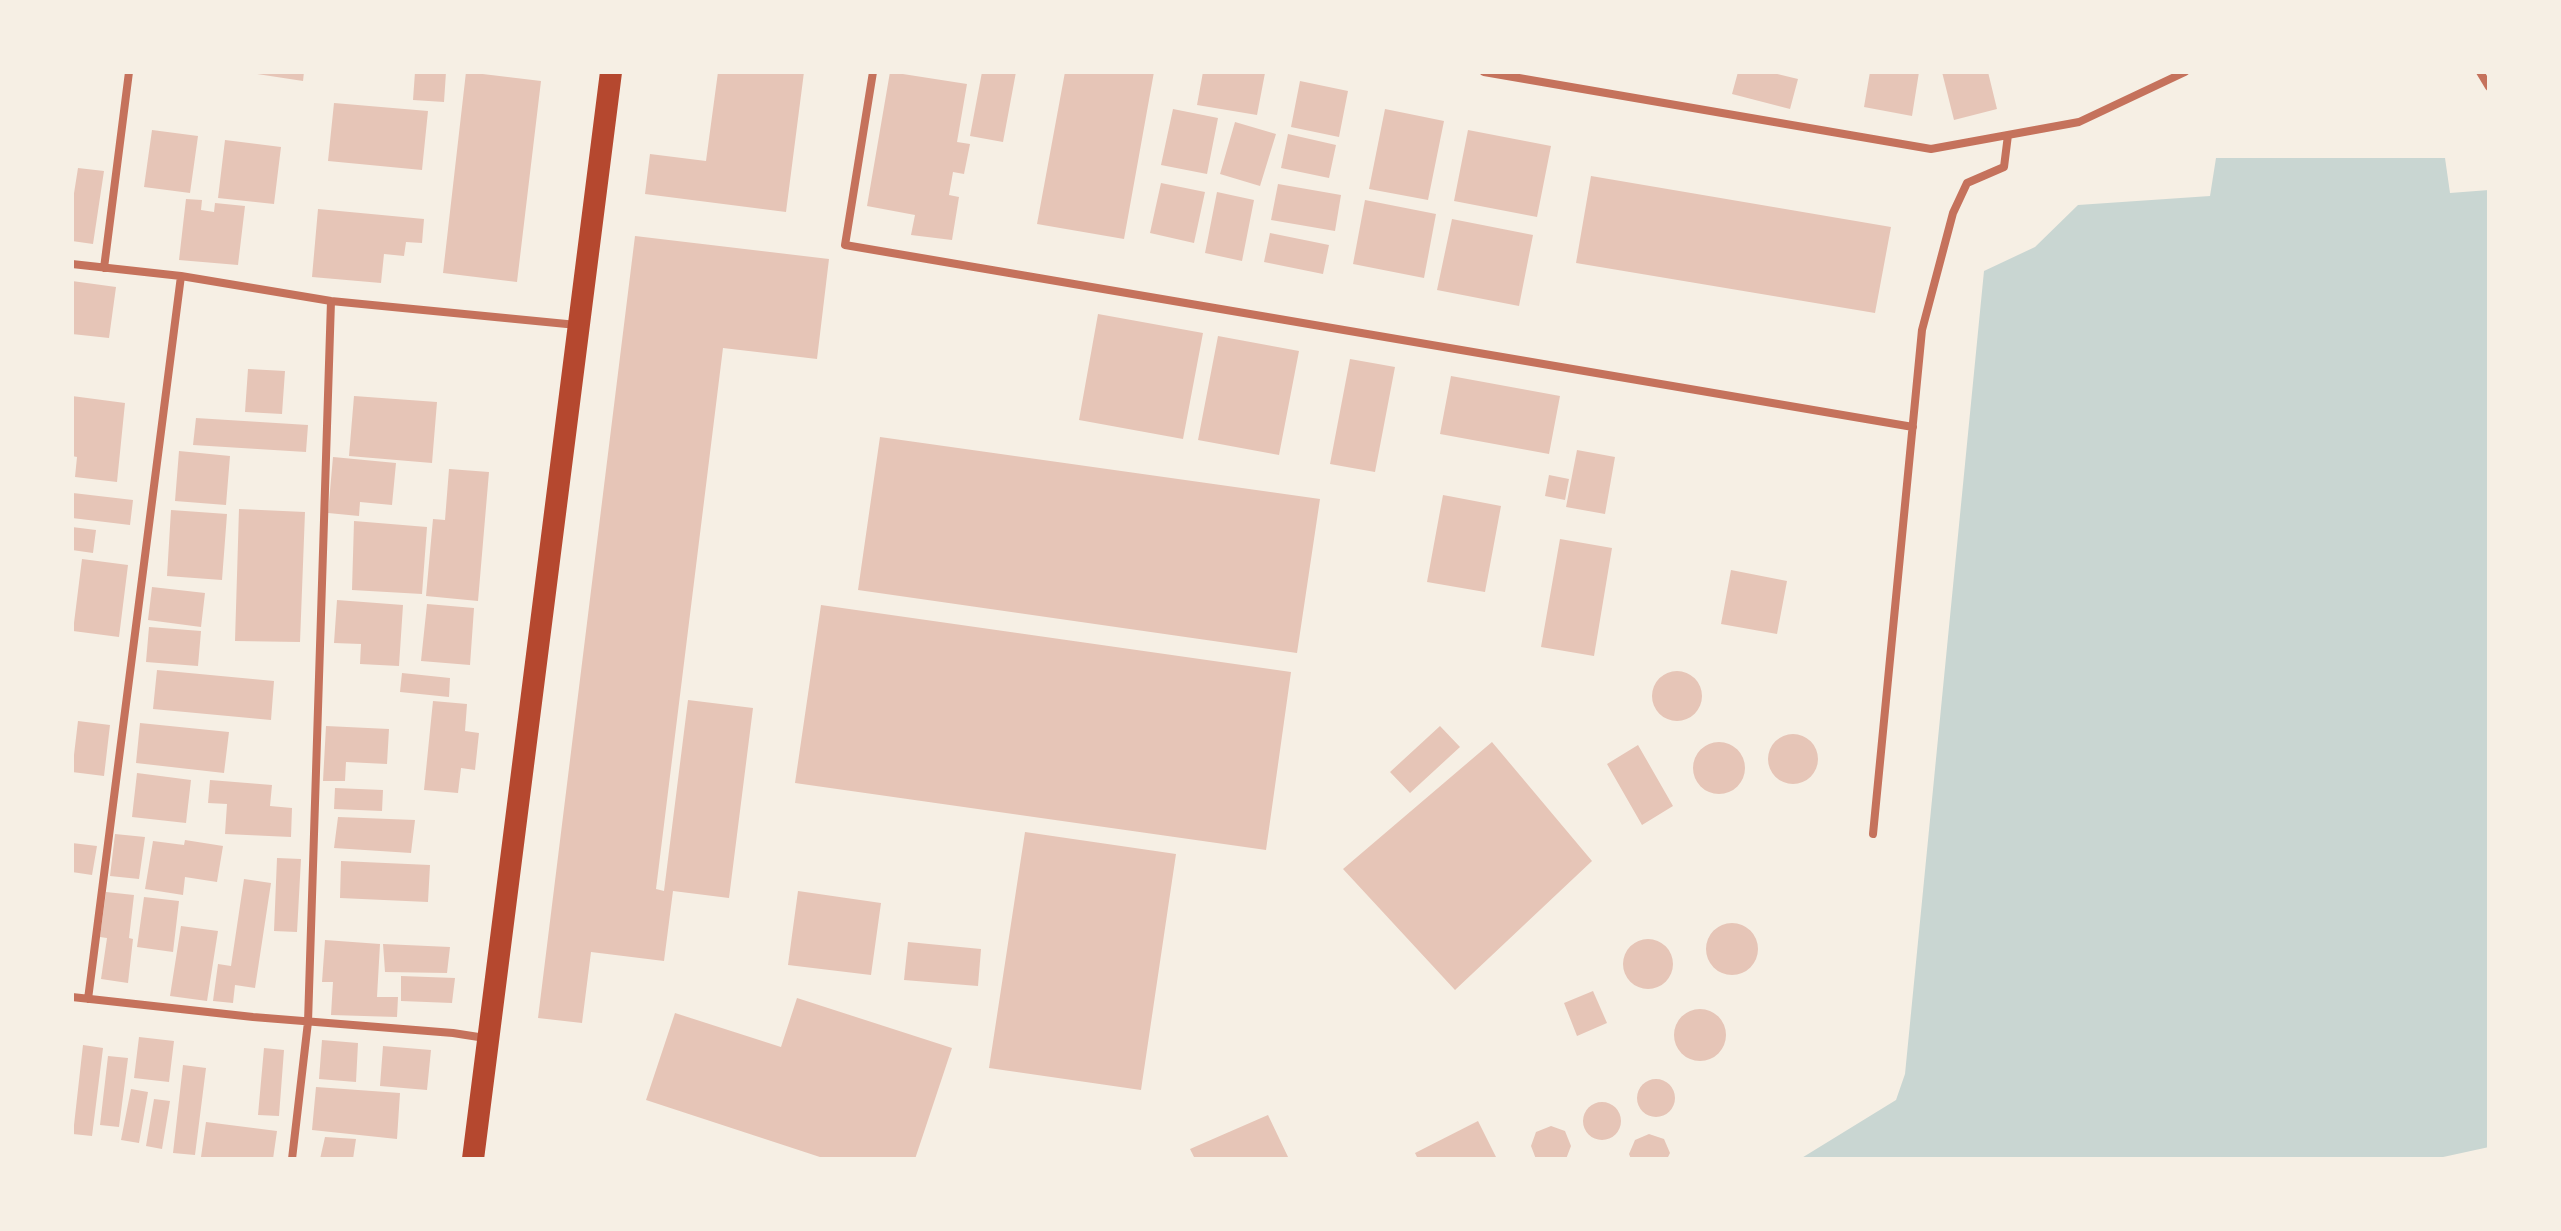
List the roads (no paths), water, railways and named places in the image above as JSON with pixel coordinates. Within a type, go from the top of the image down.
[{"type":"highway","points":[[473,1159],[611,72]]},
{"type":"street","points":[[104,268],[129,72]]},
{"type":"street","points":[[873,72],[845,245],[1913,427]]},
{"type":"street","points":[[1484,72],[1931,149],[2079,122],[2185,72]]},
{"type":"street","points":[[2480,72],[2489,87]]},
{"type":"street","points":[[1873,834],[1922,330],[1953,213],[1967,183],[2004,167],[2008,135]]},
{"type":"street","points":[[72,264],[181,276],[331,301],[578,325]]},
{"type":"street","points":[[88,999],[181,276]]},
{"type":"street","points":[[292,1159],[308,1022],[331,301]]},
{"type":"street","points":[[72,997],[488,1038]]}]
